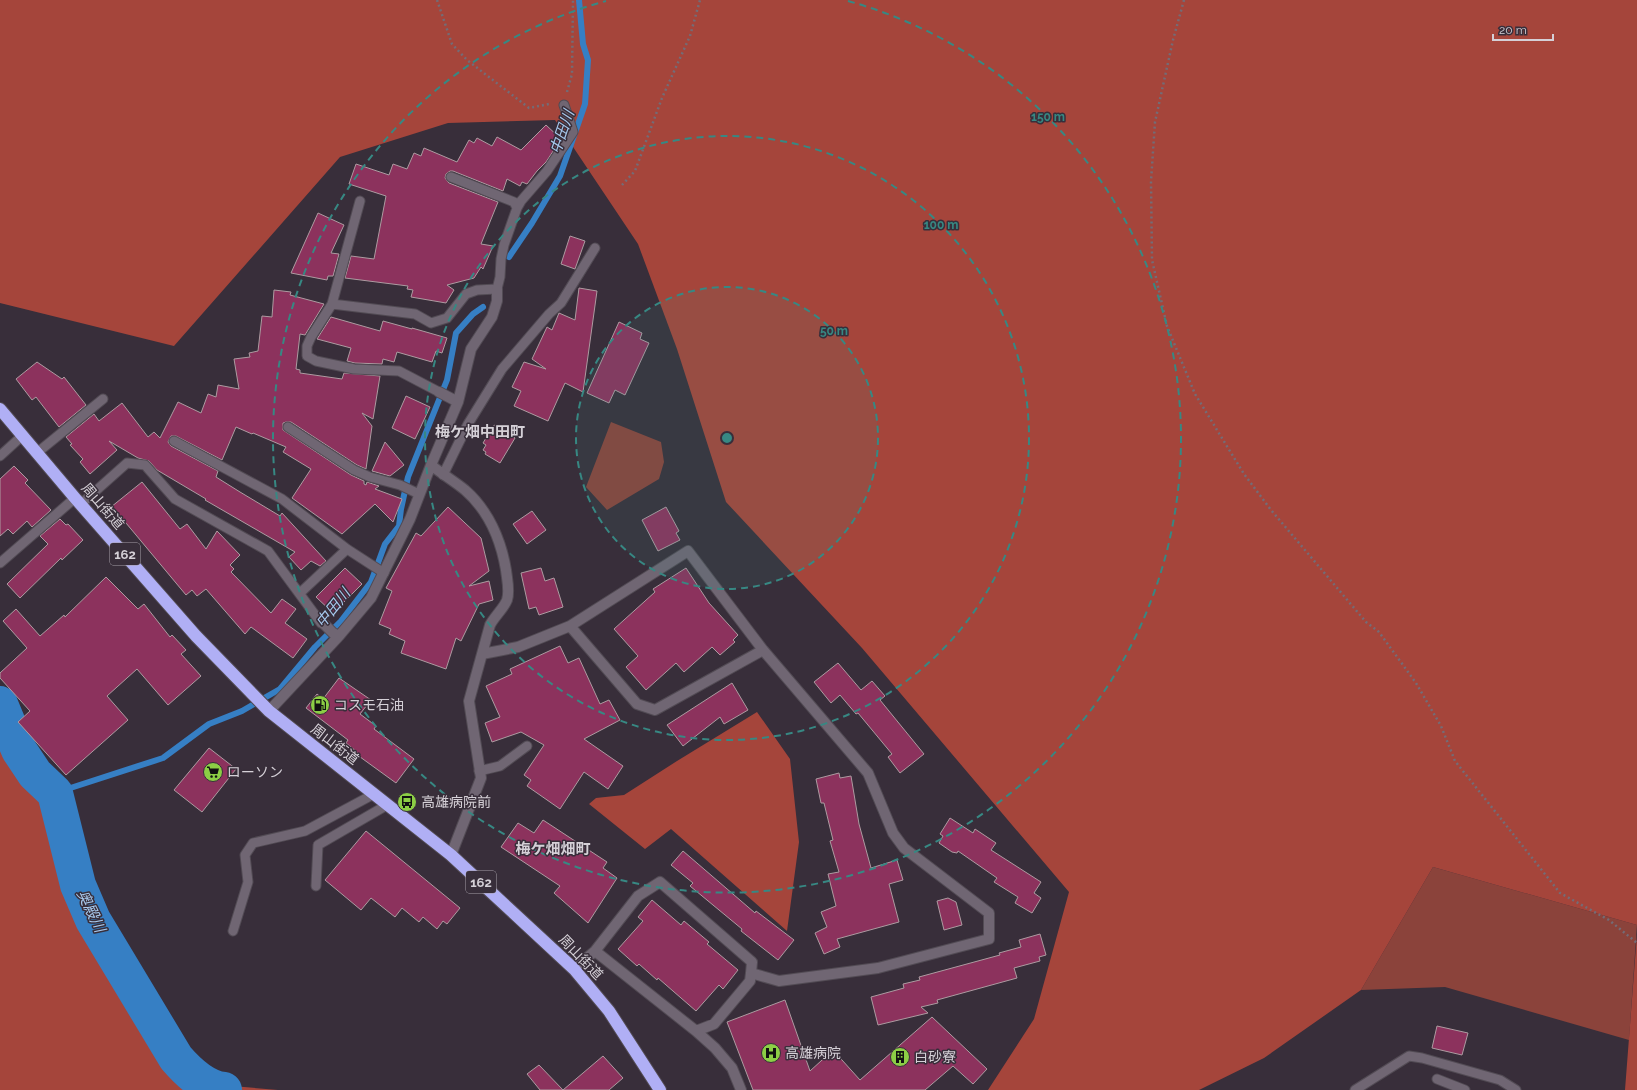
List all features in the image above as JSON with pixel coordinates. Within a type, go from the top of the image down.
[{"type":"highway","name":"周山街道","points":[[0,409],[196,636],[267,710],[451,855],[574,969],[609,1011],[660,1090]]},
{"type":"street","points":[[267,710],[371,598],[410,519],[431,465],[471,349],[492,317],[497,301],[497,289]]},
{"type":"street","points":[[439,392],[454,400]]},
{"type":"street","points":[[431,465],[466,491],[492,525],[504,555],[508,592],[507,600],[490,625],[469,701],[481,778],[451,855]]},
{"type":"street","points":[[482,654],[518,647],[570,626],[688,551],[763,650],[868,773],[893,832],[904,848],[989,913],[989,939],[878,968],[779,981],[751,973]]},
{"type":"street","points":[[325,625],[336,634]]},
{"type":"street","points":[[570,626],[638,704],[655,710],[763,650]]},
{"type":"street","points":[[574,969],[595,951],[638,896],[660,882],[752,962],[750,981],[714,1024],[696,1031]]},
{"type":"street","points":[[595,951],[696,1031],[715,1048],[732,1068],[740,1090]]},
{"type":"lane","points":[[332,304],[415,314],[431,323],[447,318],[466,294],[477,290],[497,289],[504,245],[517,208],[521,201],[547,171],[573,132],[564,105]]},
{"type":"lane","points":[[451,176],[514,202],[517,208]]},
{"type":"lane","points":[[360,201],[332,304],[311,337],[307,346],[306,356],[316,362],[354,369],[399,371],[439,392]]},
{"type":"lane","points":[[443,475],[468,424],[502,369],[549,314],[561,303],[595,248]]},
{"type":"lane","points":[[38,452],[103,399]]},
{"type":"lane","points":[[288,427],[354,470],[370,477],[400,485],[419,494]]},
{"type":"lane","points":[[0,456],[23,435]]},
{"type":"lane","points":[[174,441],[282,499],[347,549],[384,573]]},
{"type":"lane","points":[[0,563],[127,463],[146,465],[175,499],[268,551],[321,623],[325,625]]},
{"type":"lane","points":[[300,593],[347,549]]},
{"type":"lane","points":[[479,771],[500,766],[527,746]]},
{"type":"lane","points":[[233,931],[248,882],[245,855],[253,843],[305,831],[374,794]]},
{"type":"lane","points":[[316,886],[318,845],[388,805]]},
{"type":"lane","points":[[1355,1090],[1409,1056],[1422,1058],[1500,1080],[1516,1090]]},
{"type":"lane","points":[[1437,1080],[1464,1090]]},
{"type":"path","points":[[437,0],[452,44],[467,60],[528,108],[559,103],[564,105],[572,74],[573,0]]},
{"type":"path","points":[[622,185],[635,171],[662,98],[690,36],[700,0]]},
{"type":"path","points":[[1184,0],[1155,122],[1151,181],[1152,260],[1167,326],[1195,394],[1244,474],[1271,510],[1366,622],[1379,632],[1416,683],[1441,726],[1455,761],[1560,893],[1609,920],[1637,943]]},
{"type":"shaded area","points":[[0,0],[1637,0],[1637,925],[1433,867],[1361,990],[1264,1058],[1199,1090],[988,1090],[1034,1019],[1069,892],[862,648],[726,502],[677,349],[638,244],[555,120],[448,123],[340,157],[174,346],[0,303]]},
{"type":"shaded area","points":[[611,422],[661,442],[664,462],[659,479],[607,510],[586,487]]},
{"type":"shaded area","points":[[757,712],[790,759],[799,842],[787,931],[671,829],[645,849],[589,804],[596,798],[624,795]]},
{"type":"shaded area","points":[[0,724],[31,772],[60,837],[141,996],[170,1063],[208,1084],[278,1090],[0,1090]]},
{"type":"shaded area","points":[[1433,867],[1637,925],[1629,1040],[1445,987],[1361,990]]},
{"type":"shaded area","points":[[1637,934],[1637,1090],[1625,1090]]},
{"type":"building","points":[[546,125],[561,139],[546,162],[527,184],[522,182],[520,186],[507,179],[503,191],[453,171],[446,174],[445,178],[449,183],[498,202],[481,244],[493,246],[483,269],[481,267],[474,278],[447,285],[454,290],[446,303],[411,297],[413,290],[407,289],[408,286],[345,278],[351,256],[374,259],[386,196],[349,184],[356,164],[389,175],[393,164],[407,169],[414,153],[421,156],[424,148],[457,162],[469,140],[474,143],[477,138],[492,146],[497,137],[521,150]]},
{"type":"building","points":[[318,213],[344,225],[331,253],[339,254],[333,276],[328,276],[327,280],[291,273]]},
{"type":"building","points":[[570,236],[585,241],[575,269],[561,264]]},
{"type":"building","points":[[579,288],[597,291],[583,392],[565,383],[548,421],[514,406],[521,391],[512,387],[524,362],[546,369],[532,359],[547,327],[552,330],[559,313],[575,320]]},
{"type":"building","points":[[274,290],[291,292],[290,295],[324,304],[305,335],[300,334],[296,369],[300,370],[300,373],[342,379],[344,373],[380,376],[373,419],[362,413],[372,426],[366,469],[357,465],[291,422],[283,423],[283,430],[351,475],[364,481],[364,484],[366,485],[367,482],[379,486],[375,489],[402,499],[393,522],[375,504],[342,534],[292,498],[311,469],[283,452],[286,447],[253,433],[252,434],[236,427],[222,460],[176,436],[171,436],[168,442],[171,446],[218,471],[216,477],[240,492],[280,516],[282,513],[326,561],[320,566],[311,561],[301,570],[289,557],[295,552],[205,500],[206,499],[157,470],[149,461],[138,458],[109,441],[117,450],[90,474],[80,462],[83,459],[70,445],[72,444],[66,437],[94,414],[99,421],[122,403],[148,437],[154,432],[160,438],[178,402],[201,413],[208,394],[216,397],[218,385],[239,389],[234,359],[250,357],[249,353],[258,351],[262,316],[272,317]]},
{"type":"building","points":[[331,317],[380,331],[383,321],[447,338],[442,353],[436,351],[432,362],[397,352],[394,362],[383,359],[382,364],[355,363],[347,361],[351,348],[317,339]]},
{"type":"building","points":[[619,322],[642,333],[640,339],[649,343],[625,395],[615,390],[609,403],[587,393]]},
{"type":"building","points":[[37,362],[62,379],[64,377],[86,405],[59,427],[36,397],[32,400],[16,379]]},
{"type":"building","points":[[406,396],[430,407],[415,439],[392,428]]},
{"type":"building","points":[[494,425],[515,438],[500,463],[485,454],[486,452],[483,450],[486,445],[483,443]]},
{"type":"building","points":[[385,442],[404,465],[390,476],[372,471]]},
{"type":"building","points":[[14,466],[28,480],[25,483],[51,510],[32,527],[27,521],[13,534],[8,529],[0,536],[0,479]]},
{"type":"building","points":[[142,482],[180,529],[187,524],[206,549],[217,531],[240,555],[230,565],[234,569],[231,572],[271,613],[282,599],[296,609],[285,623],[307,639],[293,658],[251,627],[245,634],[206,589],[197,596],[192,590],[186,595],[126,523],[125,524],[111,507]]},
{"type":"building","points":[[448,507],[481,538],[489,571],[469,586],[489,581],[493,600],[479,604],[461,641],[456,638],[446,669],[401,653],[405,641],[389,634],[391,629],[379,624],[392,591],[386,588],[416,533],[421,536]]},
{"type":"building","points":[[666,507],[679,531],[676,533],[680,540],[658,551],[642,520]]},
{"type":"building","points":[[532,511],[546,530],[527,544],[513,524]]},
{"type":"building","points":[[60,519],[66,525],[68,524],[83,540],[62,560],[61,558],[20,598],[7,584],[48,544],[40,536]]},
{"type":"building","points":[[345,568],[362,584],[333,613],[316,597]]},
{"type":"building","points":[[541,568],[545,581],[554,578],[563,607],[539,615],[536,607],[529,609],[521,573]]},
{"type":"building","points":[[686,568],[709,603],[738,635],[733,640],[735,642],[720,655],[712,647],[684,672],[676,663],[646,690],[626,667],[638,656],[614,629],[655,592],[653,589]]},
{"type":"building","points":[[106,577],[138,609],[144,604],[170,637],[172,635],[186,650],[181,654],[201,676],[168,705],[137,669],[107,696],[128,720],[66,775],[18,722],[30,711],[0,678],[0,673],[27,648],[3,621],[16,609],[40,636],[64,615],[65,617]]},
{"type":"building","points":[[560,646],[568,663],[579,658],[600,704],[609,700],[620,720],[584,739],[623,766],[608,789],[584,772],[560,809],[527,786],[531,780],[524,775],[544,745],[521,732],[492,742],[485,723],[500,717],[486,686],[512,674],[510,669]]},
{"type":"building","points":[[838,663],[861,690],[872,681],[885,696],[880,700],[924,754],[900,773],[888,757],[892,754],[858,713],[856,714],[840,695],[831,703],[814,682]]},
{"type":"building","points":[[339,678],[371,700],[360,714],[376,726],[374,729],[414,759],[396,783],[356,754],[357,752],[346,743],[348,740],[306,708],[317,694],[323,699]]},
{"type":"building","points":[[732,683],[748,710],[724,724],[720,717],[683,746],[667,725]]},
{"type":"building","points":[[209,748],[236,769],[202,812],[174,790]]},
{"type":"building","points":[[839,773],[840,778],[851,776],[859,824],[871,868],[897,860],[903,880],[889,884],[899,922],[837,939],[840,947],[824,954],[815,933],[827,927],[821,912],[836,906],[828,874],[839,872],[830,841],[833,840],[824,803],[821,803],[816,779]]},
{"type":"building","points":[[950,818],[973,833],[975,829],[996,843],[991,850],[1041,882],[1034,893],[1041,898],[1032,913],[1015,903],[1018,897],[994,882],[997,878],[958,851],[957,853],[952,852],[939,843],[943,836],[940,834]]},
{"type":"building","points":[[543,820],[607,862],[603,868],[617,878],[588,923],[554,893],[560,886],[501,847],[518,823],[534,833]]},
{"type":"building","points":[[366,831],[460,908],[447,924],[443,921],[437,929],[423,917],[419,922],[402,908],[395,917],[371,898],[361,910],[325,880]]},
{"type":"building","points":[[683,851],[755,913],[756,911],[794,940],[778,960],[741,931],[742,929],[690,886],[693,883],[671,865]]},
{"type":"building","points":[[948,898],[956,902],[962,925],[944,930],[937,901]]},
{"type":"building","points":[[652,900],[681,925],[684,921],[709,942],[707,944],[738,970],[723,989],[719,985],[696,1011],[658,978],[657,980],[639,964],[637,966],[618,949],[643,921],[638,917]]},
{"type":"building","points":[[1040,934],[1046,955],[1039,957],[1040,961],[1014,968],[1017,978],[937,1000],[938,1003],[921,1007],[928,1013],[878,1025],[871,997],[904,988],[903,984],[920,980],[919,977],[1000,955],[999,953],[1021,947],[1019,940]]},
{"type":"building","points":[[785,1000],[810,1071],[833,1050],[860,1080],[932,1017],[987,1069],[973,1084],[953,1066],[925,1090],[753,1090],[727,1022]]},
{"type":"building","points":[[1437,1026],[1468,1033],[1462,1055],[1432,1048]]},
{"type":"building","points":[[603,1056],[623,1078],[609,1090],[563,1090]]},
{"type":"building","points":[[539,1065],[563,1090],[540,1090],[527,1074]]},
{"type":"waterway","name":"中田川","points":[[509,257],[532,223],[560,176],[585,104],[588,60],[583,44],[579,0]]},
{"type":"waterway","name":"中田川","points":[[55,793],[163,758],[209,724],[242,711],[280,689],[315,647],[341,621],[371,582],[385,544],[399,526],[408,477],[447,380],[456,333],[473,314],[483,307]]},
{"type":"waterway","name":"奥殿川","points":[[0,704],[19,750],[35,774],[55,793],[78,885],[93,920],[176,1058],[198,1079],[217,1089],[224,1090]]},
{"type":"place","name":"コスモ石油","points":[[320,705]]},
{"type":"place","name":"ローソン","points":[[213,772]]},
{"type":"place","name":"高雄病院前","points":[[407,802]]},
{"type":"place","name":"高雄病院","points":[[771,1053]]},
{"type":"place","name":"白砂寮","points":[[900,1057]]},
{"type":"district","name":"梅ケ畑中田町","points":[[480,432]]},
{"type":"district","name":"梅ケ畑畑町","points":[[553,849]]}]
